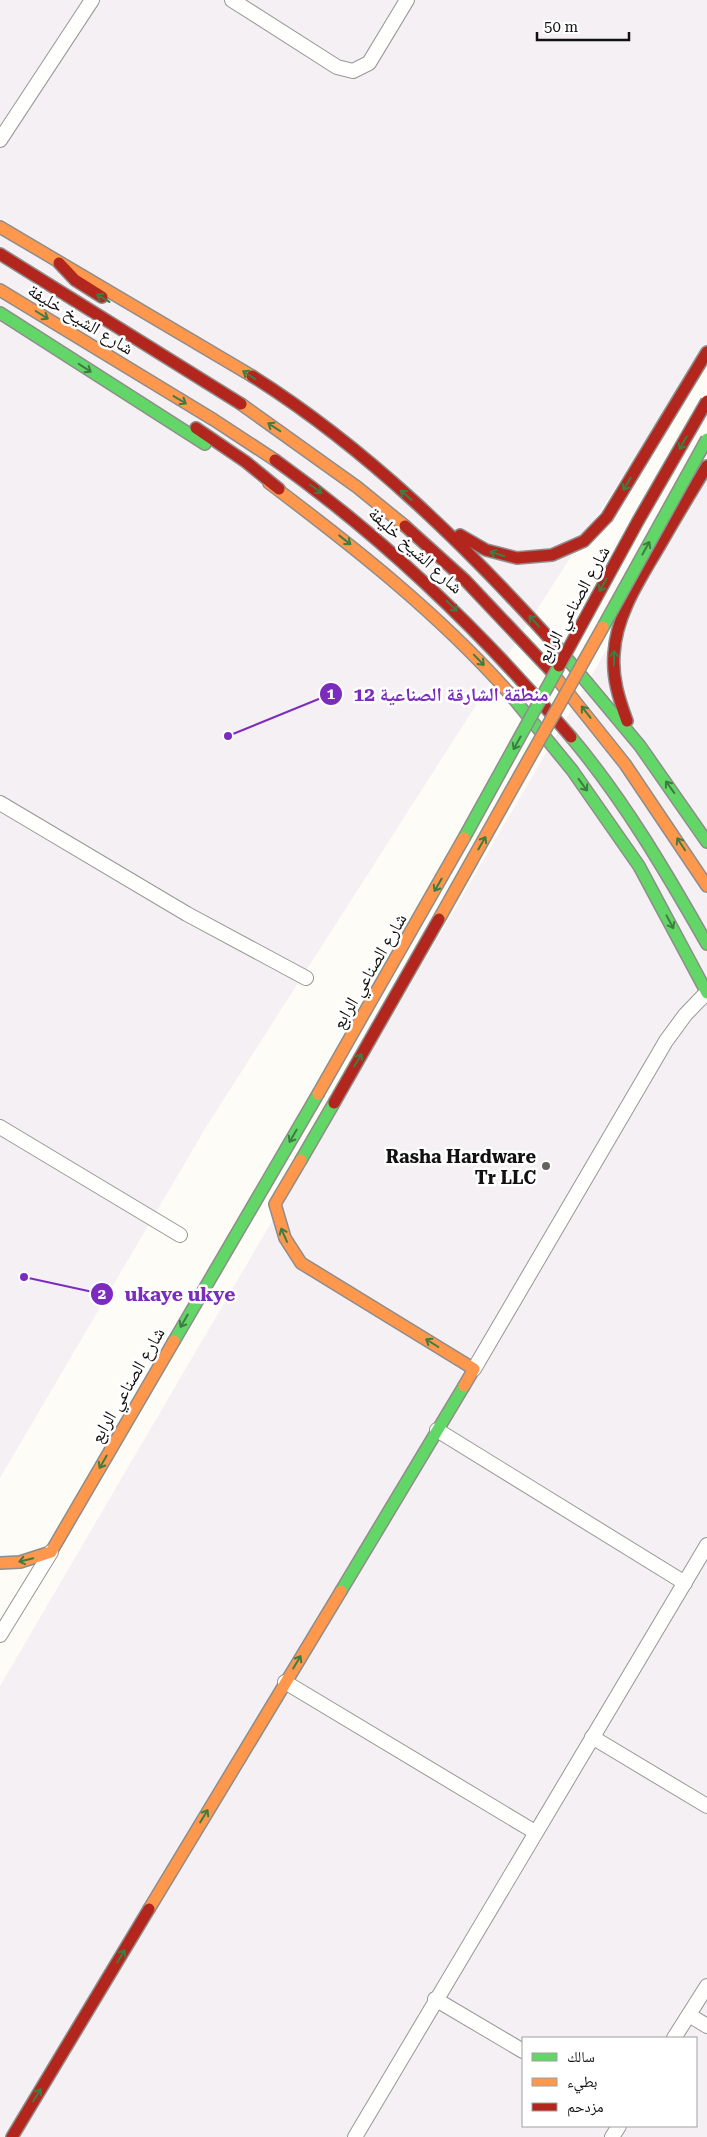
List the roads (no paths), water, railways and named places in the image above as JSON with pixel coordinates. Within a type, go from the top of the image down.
[{"type":"main road","points":[[0,227],[201,344],[303,410],[349,446],[422,510],[507,591],[574,666],[634,738],[683,804],[707,842]]},
{"type":"main road","name":"شارع الشيخ خليفة","points":[[0,254],[280,431],[420,540],[464,579],[536,654],[615,749],[665,820],[707,886]]},
{"type":"main road","points":[[59,263],[82,286],[205,362]]},
{"type":"main road","name":"شارع الشيخ خليفة","points":[[0,290],[286,467],[388,546],[435,589],[490,643],[544,704],[583,753],[627,813],[665,870],[707,944]]},
{"type":"main road","points":[[0,313],[278,489]]},
{"type":"main road","points":[[99,350],[110,364],[124,376],[246,462],[361,553],[464,646],[508,692],[572,770],[639,866],[707,992]]},
{"type":"main road","points":[[422,510],[486,550],[516,558],[552,554],[584,540],[607,517],[707,352]]},
{"type":"main road","name":"شارع الصناعي الرابع","points":[[51,1552],[318,1094],[459,847],[638,521],[707,401]]},
{"type":"main road","points":[[291,426],[308,451]]},
{"type":"main road","name":"شارع الصناعي الرابع","points":[[474,1369],[301,1263],[285,1238],[275,1204],[507,800],[707,439]]},
{"type":"main road","points":[[634,738],[620,704],[614,671],[613,656],[619,621],[633,591],[707,466]]},
{"type":"main road","points":[[12,2137],[474,1369]]},
{"type":"main road","points":[[0,1563],[20,1562],[51,1552]]},
{"type":"street","points":[[0,140],[92,0]]},
{"type":"street","points":[[232,0],[337,66],[353,71],[369,63],[407,0]]},
{"type":"street","points":[[0,218],[30,238],[38,250]]},
{"type":"street","points":[[0,803],[186,914],[306,978]]},
{"type":"street","points":[[474,1369],[666,1041],[685,1015],[707,992]]},
{"type":"street","points":[[0,1127],[180,1236]]},
{"type":"street","points":[[437,1430],[685,1583]]},
{"type":"street","points":[[355,2137],[707,1545]]},
{"type":"street","points":[[0,1635],[51,1552]]},
{"type":"street","points":[[285,1682],[535,1832]]},
{"type":"street","points":[[592,1737],[707,1806]]},
{"type":"street","points":[[675,2037],[707,1986]]},
{"type":"street","points":[[436,1998],[522,2050]]},
{"type":"street","points":[[689,2016],[707,2026]]},
{"type":"place","name":"منطقة الشارقة الصناعية 12","points":[[228,736]]},
{"type":"place","name":"Rasha Hardware Tr LLC","points":[[546,1166]]},
{"type":"place","name":"ukaye ukye","points":[[24,1277]]}]
